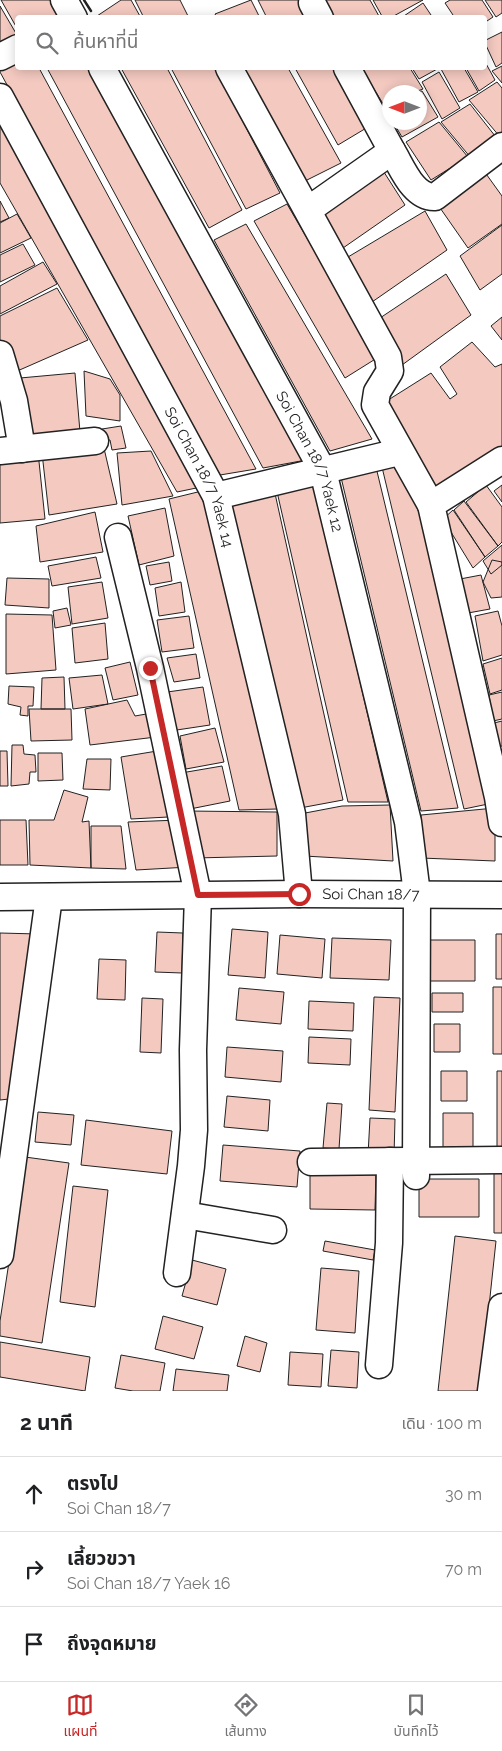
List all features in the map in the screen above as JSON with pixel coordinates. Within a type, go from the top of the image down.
[{"type":"street","points":[[64,0],[73,15]]},
{"type":"street","points":[[0,57],[15,50]]},
{"type":"street","name":"Soi Chan 18/7 Yaek 12","points":[[103,70],[323,471],[404,802],[417,894],[416,1168]]},
{"type":"street","points":[[230,70],[388,357],[390,371],[377,392],[374,405],[399,452],[432,505],[496,787],[502,823]]},
{"type":"street","points":[[348,70],[392,152],[417,190],[430,197],[434,196],[498,158]]},
{"type":"street","name":"Soi Chan 18/7 Yaek 14","points":[[0,97],[216,496],[292,814],[299,894]]},
{"type":"street","points":[[308,210],[392,152]]},
{"type":"street","points":[[0,354],[14,401],[11,450],[94,442]]},
{"type":"street","points":[[216,496],[399,452]]},
{"type":"street","points":[[432,505],[502,460]]},
{"type":"street","points":[[118,537],[150,668],[198,895],[193,1050],[194,1130],[177,1273]]},
{"type":"street","name":"Soi Chan 18/7","points":[[0,897],[299,894],[502,895]]},
{"type":"street","points":[[0,1255],[6,1167],[49,896]]},
{"type":"street","points":[[311,1162],[390,1161],[416,1168],[502,1160]]},
{"type":"street","points":[[379,1365],[389,1243],[390,1161]]},
{"type":"street","points":[[185,1215],[274,1230]]},
{"type":"street","points":[[491,1391],[502,1307]]},
{"type":"building","points":[[1,0],[59,0],[65,10],[56,15],[15,15],[15,25]]},
{"type":"building","points":[[121,0],[131,0],[139,15],[98,15]]},
{"type":"building","points":[[135,0],[180,0],[188,15],[142,15]]},
{"type":"building","points":[[251,0],[258,15],[216,15]]},
{"type":"building","points":[[258,0],[301,0],[308,15],[266,15]]},
{"type":"building","points":[[324,0],[370,0],[378,15],[332,15]]},
{"type":"building","points":[[373,0],[423,0],[396,15],[381,15]]},
{"type":"building","points":[[450,0],[482,0],[493,17],[487,21],[487,15],[453,15],[445,3]]},
{"type":"building","points":[[485,0],[502,0],[502,13],[496,17]]},
{"type":"building","points":[[423,3],[431,15],[405,15]]},
{"type":"building","points":[[0,6],[15,32],[15,36],[0,44]]},
{"type":"building","points":[[502,32],[502,63],[496,67],[487,48],[487,40]]},
{"type":"building","points":[[15,52],[15,70],[40,70],[256,469],[220,475],[0,72],[0,60]]},
{"type":"building","points":[[487,65],[495,80],[479,91],[467,70],[487,70]]},
{"type":"building","points":[[502,66],[502,83],[492,71]]},
{"type":"building","points":[[48,70],[95,70],[306,460],[263,468]]},
{"type":"building","points":[[122,70],[168,70],[242,210],[209,228]]},
{"type":"building","points":[[172,70],[216,70],[280,193],[246,209]]},
{"type":"building","points":[[245,70],[289,70],[341,163],[305,181]]},
{"type":"building","points":[[296,70],[338,70],[368,127],[338,145]]},
{"type":"building","points":[[362,70],[411,70],[421,85],[382,85],[382,102]]},
{"type":"building","points":[[413,70],[435,70],[419,79]]},
{"type":"building","points":[[442,70],[465,70],[478,92],[459,102]]},
{"type":"building","points":[[439,72],[460,108],[442,119],[427,91],[427,85],[424,85],[422,82]]},
{"type":"building","points":[[497,82],[502,88],[502,136],[500,137],[469,100]]},
{"type":"building","points":[[427,99],[438,117],[427,123]]},
{"type":"building","points":[[470,104],[499,141],[471,158],[441,122]]},
{"type":"building","points":[[0,105],[206,486],[177,492],[0,183]]},
{"type":"building","points":[[439,122],[468,157],[431,180],[406,142]]},
{"type":"building","points":[[398,130],[415,130],[402,137]]},
{"type":"building","points":[[382,169],[405,205],[343,248],[322,210]]},
{"type":"building","points":[[484,171],[502,196],[502,224],[468,248],[438,205]]},
{"type":"building","points":[[0,201],[9,218],[0,222]]},
{"type":"building","points":[[287,204],[377,358],[345,378],[254,221]]},
{"type":"building","points":[[425,211],[447,250],[372,302],[348,257]]},
{"type":"building","points":[[17,214],[31,238],[0,253],[0,223]]},
{"type":"building","points":[[246,224],[372,439],[330,451],[214,240]]},
{"type":"building","points":[[502,225],[502,274],[480,290],[460,256]]},
{"type":"building","points":[[23,244],[35,265],[0,282],[0,255]]},
{"type":"building","points":[[43,262],[57,284],[0,314],[0,286]]},
{"type":"building","points":[[446,274],[471,315],[402,365],[380,318]]},
{"type":"building","points":[[57,288],[88,340],[15,372],[0,341],[0,316]]},
{"type":"building","points":[[502,317],[502,340],[491,326]]},
{"type":"building","points":[[472,342],[495,367],[502,364],[502,451],[437,494],[385,402],[431,373],[450,399],[457,394],[440,367]]},
{"type":"building","points":[[84,371],[110,379],[120,395],[120,421],[86,416]]},
{"type":"building","points":[[75,373],[80,432],[27,435],[20,378]]},
{"type":"building","points":[[121,426],[126,448],[112,450],[110,440],[102,440],[102,429]]},
{"type":"building","points":[[103,444],[117,504],[49,515],[42,453]]},
{"type":"building","points":[[151,451],[173,496],[122,505],[117,453]]},
{"type":"building","points":[[38,452],[45,519],[0,523],[0,456]]},
{"type":"building","points":[[395,456],[425,498],[493,803],[464,809],[381,463]]},
{"type":"building","points":[[375,463],[458,808],[421,811],[339,469]]},
{"type":"building","points":[[312,476],[388,802],[348,802],[275,483]]},
{"type":"building","points":[[486,485],[502,507],[502,542],[498,546],[466,502]]},
{"type":"building","points":[[502,485],[502,502],[494,491]]},
{"type":"building","points":[[274,489],[343,800],[300,808],[227,499]]},
{"type":"building","points":[[206,490],[277,809],[239,810],[169,499]]},
{"type":"building","points":[[464,501],[498,546],[485,557],[454,510]]},
{"type":"building","points":[[165,508],[174,556],[139,565],[128,516]]},
{"type":"building","points":[[453,510],[485,557],[473,568],[443,519]]},
{"type":"building","points":[[95,512],[103,552],[40,562],[36,526]]},
{"type":"building","points":[[502,545],[502,565],[491,574],[483,561]]},
{"type":"building","points":[[96,557],[101,578],[52,586],[48,566]]},
{"type":"building","points":[[492,560],[502,562],[502,597],[491,598],[483,582]]},
{"type":"building","points":[[169,562],[172,581],[150,585],[146,566]]},
{"type":"building","points":[[481,575],[490,609],[468,613],[460,579]]},
{"type":"building","points":[[7,578],[49,579],[49,608],[5,605]]},
{"type":"building","points":[[102,582],[108,618],[72,624],[68,587]]},
{"type":"building","points":[[181,582],[185,612],[159,616],[155,588]]},
{"type":"building","points":[[67,608],[71,625],[55,628],[53,611]]},
{"type":"building","points":[[498,611],[502,626],[502,655],[483,661],[475,616]]},
{"type":"building","points":[[6,614],[52,615],[56,670],[6,674]]},
{"type":"building","points":[[189,616],[194,648],[162,652],[157,620]]},
{"type":"building","points":[[105,623],[108,659],[75,663],[72,628]]},
{"type":"building","points":[[196,654],[200,678],[174,682],[167,658]]},
{"type":"building","points":[[502,658],[502,690],[490,694],[483,664]]},
{"type":"building","points":[[130,662],[138,695],[113,700],[105,668]]},
{"type":"building","points":[[102,675],[108,704],[73,709],[69,678]]},
{"type":"building","points":[[64,677],[65,709],[41,709],[42,678]]},
{"type":"building","points":[[9,686],[34,687],[33,706],[28,706],[28,716],[20,715],[21,707],[8,704]]},
{"type":"building","points":[[203,687],[210,725],[170,731],[160,693]]},
{"type":"building","points":[[502,692],[502,719],[493,721],[489,695]]},
{"type":"building","points":[[127,700],[135,716],[152,713],[156,737],[90,745],[85,709]]},
{"type":"building","points":[[29,709],[71,709],[72,740],[31,741]]},
{"type":"building","points":[[502,721],[502,746],[499,747],[494,723]]},
{"type":"building","points":[[215,728],[224,762],[186,769],[180,736]]},
{"type":"building","points":[[12,745],[23,745],[24,754],[35,755],[36,772],[30,772],[29,784],[11,786]]},
{"type":"building","points":[[0,751],[7,751],[8,786],[0,786]]},
{"type":"building","points":[[157,751],[168,817],[131,819],[121,757]]},
{"type":"building","points":[[38,753],[62,753],[63,780],[38,781]]},
{"type":"building","points":[[87,759],[111,759],[110,790],[83,789]]},
{"type":"building","points":[[222,766],[230,801],[190,809],[181,773]]},
{"type":"building","points":[[64,790],[88,797],[82,822],[89,821],[91,868],[30,865],[29,820],[54,820]]},
{"type":"building","points":[[390,805],[393,861],[304,856],[300,814],[342,806]]},
{"type":"building","points":[[495,808],[495,861],[421,858],[421,815]]},
{"type":"building","points":[[187,811],[277,812],[277,856],[195,858]]},
{"type":"building","points":[[0,820],[26,820],[28,865],[0,865]]},
{"type":"building","points":[[179,820],[189,867],[136,870],[128,822]]},
{"type":"building","points":[[91,826],[121,826],[126,869],[91,868]]},
{"type":"building","points":[[232,929],[268,932],[265,978],[228,975]]},
{"type":"building","points":[[157,932],[183,933],[182,973],[155,972]]},
{"type":"building","points":[[0,933],[38,934],[9,1099],[0,1100]]},
{"type":"building","points":[[496,934],[502,934],[502,979],[496,979]]},
{"type":"building","points":[[280,935],[325,939],[322,978],[277,974]]},
{"type":"building","points":[[332,938],[391,940],[389,980],[330,978]]},
{"type":"building","points":[[429,940],[475,940],[475,981],[429,981]]},
{"type":"building","points":[[99,959],[126,960],[125,1000],[97,999]]},
{"type":"building","points":[[493,987],[502,987],[502,1054],[493,1054]]},
{"type":"building","points":[[239,988],[284,992],[281,1024],[236,1020]]},
{"type":"building","points":[[432,993],[463,993],[463,1012],[432,1012]]},
{"type":"building","points":[[374,997],[400,998],[395,1112],[369,1110]]},
{"type":"building","points":[[142,998],[163,999],[161,1053],[140,1052]]},
{"type":"building","points":[[309,1001],[354,1003],[353,1031],[308,1029]]},
{"type":"building","points":[[434,1024],[460,1024],[460,1052],[434,1052]]},
{"type":"building","points":[[309,1037],[351,1039],[350,1065],[308,1063]]},
{"type":"building","points":[[227,1047],[283,1051],[281,1082],[225,1077]]},
{"type":"building","points":[[441,1071],[467,1071],[467,1101],[441,1101]]},
{"type":"building","points":[[497,1071],[502,1071],[502,1153],[497,1153]]},
{"type":"building","points":[[227,1096],[270,1100],[268,1131],[224,1127]]},
{"type":"building","points":[[327,1103],[342,1104],[339,1149],[323,1148]]},
{"type":"building","points":[[38,1112],[74,1115],[71,1145],[35,1142]]},
{"type":"building","points":[[443,1113],[473,1113],[473,1158],[443,1158]]},
{"type":"building","points":[[370,1118],[395,1119],[394,1156],[368,1155]]},
{"type":"building","points":[[86,1120],[172,1131],[167,1174],[81,1165]]},
{"type":"building","points":[[223,1145],[300,1151],[297,1187],[220,1181]]},
{"type":"building","points":[[25,1157],[69,1163],[42,1343],[0,1336],[0,1321]]},
{"type":"building","points":[[310,1170],[376,1173],[375,1210],[310,1209]]},
{"type":"building","points":[[494,1171],[502,1171],[502,1233],[494,1233]]},
{"type":"building","points":[[419,1179],[479,1179],[479,1217],[419,1217]]},
{"type":"building","points":[[73,1186],[108,1190],[95,1307],[60,1302]]},
{"type":"building","points":[[455,1236],[496,1241],[480,1391],[438,1391]]},
{"type":"building","points":[[325,1241],[375,1250],[373,1260],[323,1251]]},
{"type":"building","points":[[192,1260],[226,1269],[217,1305],[182,1296]]},
{"type":"building","points":[[321,1268],[359,1271],[355,1333],[316,1330]]},
{"type":"building","points":[[163,1316],[203,1327],[194,1359],[155,1349]]},
{"type":"building","points":[[245,1336],[267,1343],[260,1372],[237,1366]]},
{"type":"building","points":[[0,1342],[90,1357],[85,1391],[0,1377]]},
{"type":"building","points":[[331,1350],[359,1352],[357,1388],[328,1386]]},
{"type":"building","points":[[290,1352],[323,1354],[321,1387],[288,1385]]},
{"type":"building","points":[[121,1355],[165,1363],[160,1391],[133,1391],[115,1388]]},
{"type":"building","points":[[176,1369],[229,1375],[227,1391],[173,1391]]},
{"type":"wall","points":[[84,0],[91,11]]},
{"type":"route","points":[[150,668],[198,895],[299,894]]}]
